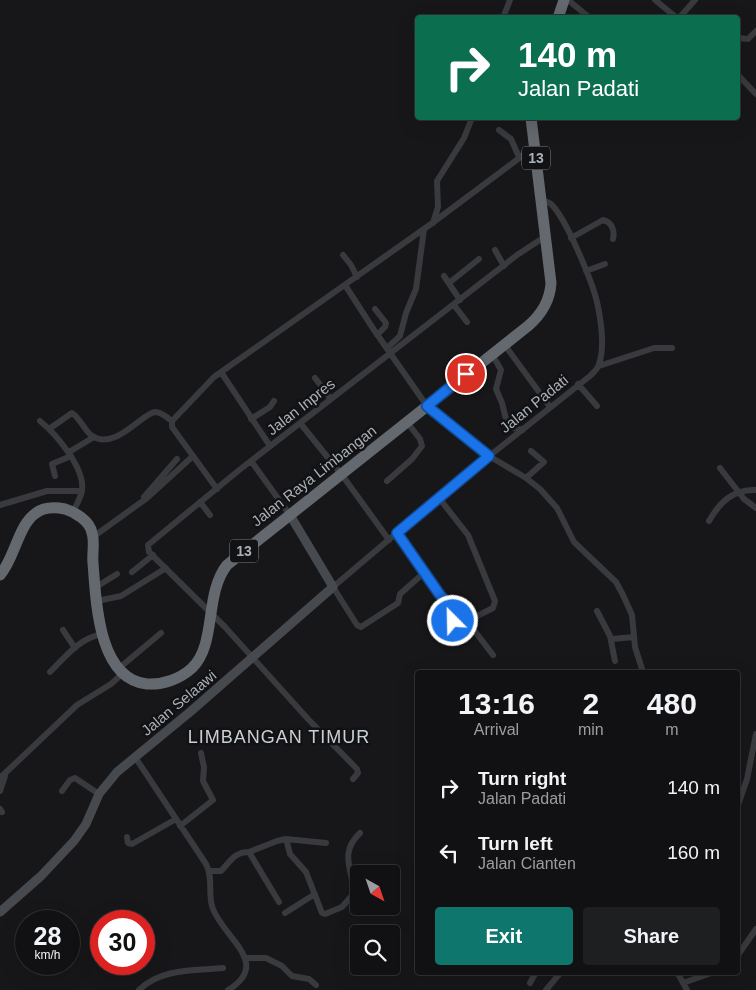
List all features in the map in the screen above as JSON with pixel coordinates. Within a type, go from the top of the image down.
[{"type":"highway","points":[[559,15],[566,0]]},
{"type":"highway","name":"Jalan Raya Limbangan","points":[[120,672],[137,683],[150,684],[170,682],[192,668],[198,660],[204,644],[216,582],[227,565],[534,320],[548,301],[551,283],[531,120]]},
{"type":"highway","points":[[0,575],[9,564],[31,517],[40,511],[55,507],[73,512],[87,524],[93,536],[97,601],[102,634],[108,654],[120,672]]},
{"type":"street","points":[[504,15],[510,0]]},
{"type":"street","points":[[566,0],[586,15]]},
{"type":"street","points":[[655,0],[674,15]]},
{"type":"street","points":[[678,15],[695,0]]},
{"type":"street","points":[[740,38],[748,39],[756,30]]},
{"type":"street","points":[[740,77],[756,94]]},
{"type":"street","points":[[389,351],[400,336],[416,289],[428,226],[438,207],[437,181],[464,138],[471,120]]},
{"type":"street","points":[[499,130],[511,139],[519,157]]},
{"type":"street","points":[[217,489],[172,427],[172,420],[206,384],[221,372],[428,226],[534,147]]},
{"type":"street","points":[[540,199],[552,204],[572,238],[593,289],[599,316],[601,343],[599,366],[654,348],[672,348]]},
{"type":"street","points":[[572,238],[603,220],[608,222],[613,229],[613,239]]},
{"type":"street","name":"Jalan Inpres","points":[[153,556],[147,549],[148,545],[200,502],[332,399],[389,351],[546,236]]},
{"type":"street","points":[[495,250],[504,266]]},
{"type":"street","points":[[343,255],[351,265],[356,277]]},
{"type":"street","points":[[449,283],[479,259]]},
{"type":"street","points":[[586,271],[604,264]]},
{"type":"street","points":[[444,276],[460,300]]},
{"type":"street","points":[[345,285],[377,335],[427,406],[489,456],[526,478],[552,501],[574,542],[620,588],[632,615],[635,647],[642,670]]},
{"type":"street","points":[[454,304],[467,322]]},
{"type":"street","points":[[375,309],[386,323],[385,328],[377,335]]},
{"type":"street","points":[[504,344],[550,407]]},
{"type":"street","points":[[492,354],[501,370],[496,389],[506,419],[513,428],[523,430]]},
{"type":"street","name":"Jalan Padati","points":[[333,587],[489,456],[590,376],[599,366]]},
{"type":"street","points":[[221,372],[270,446]]},
{"type":"street","points":[[315,378],[332,399]]},
{"type":"street","points":[[578,384],[597,406]]},
{"type":"street","points":[[251,419],[270,407],[274,402]]},
{"type":"street","points":[[49,429],[72,413],[94,437],[102,439],[125,432],[151,413],[155,412],[172,420]]},
{"type":"street","points":[[40,421],[62,441],[70,454],[82,483],[82,492],[73,512]]},
{"type":"street","points":[[387,481],[412,459],[422,446],[420,439],[408,422]]},
{"type":"street","points":[[300,423],[342,475],[389,540]]},
{"type":"street","points":[[55,476],[52,464],[94,437]]},
{"type":"street","points":[[526,478],[544,462],[531,451]]},
{"type":"street","points":[[93,536],[161,486],[193,456]]},
{"type":"street","points":[[141,501],[177,459]]},
{"type":"street","points":[[251,461],[290,515],[358,627],[363,626],[398,603],[400,594],[425,572]]},
{"type":"street","points":[[720,468],[738,491],[756,508]]},
{"type":"street","points":[[709,521],[722,503],[738,491],[756,490]]},
{"type":"street","points":[[0,505],[47,491],[82,492]]},
{"type":"street","points":[[397,533],[440,595],[453,609],[454,624],[459,625],[493,608],[495,601],[464,529],[439,498]]},
{"type":"street","points":[[200,502],[210,515]]},
{"type":"street","points":[[132,572],[153,556],[166,568],[210,612],[357,770],[358,773],[353,779]]},
{"type":"street","points":[[97,601],[121,596],[166,568]]},
{"type":"street","points":[[96,587],[117,574]]},
{"type":"street","name":"Jalan Selaawi","points":[[0,912],[41,876],[74,841],[86,824],[99,794],[113,776],[333,587]]},
{"type":"street","points":[[597,611],[612,639],[615,661]]},
{"type":"street","points":[[467,620],[493,655]]},
{"type":"street","points":[[63,630],[75,648]]},
{"type":"street","points":[[0,791],[3,776],[77,706],[111,684],[120,672],[161,633]]},
{"type":"street","points":[[50,672],[75,648],[91,636],[102,634]]},
{"type":"street","points":[[612,639],[634,637]]},
{"type":"street","points":[[740,799],[747,779],[756,734]]},
{"type":"street","points":[[180,826],[213,800],[203,781],[202,753]]},
{"type":"street","points":[[135,757],[209,871],[212,907],[246,958],[245,974],[241,980],[228,990]]},
{"type":"street","points":[[62,791],[70,780],[75,778],[99,794]]},
{"type":"street","points":[[126,837],[128,843],[132,844],[176,819]]},
{"type":"street","points":[[286,840],[290,854],[305,869],[322,913],[325,914],[342,907],[353,895],[348,849],[351,842],[360,832]]},
{"type":"street","points":[[209,871],[221,871],[231,858],[278,841],[326,843]]},
{"type":"street","points":[[249,852],[279,902]]},
{"type":"street","points":[[285,913],[315,894]]},
{"type":"street","points":[[740,952],[756,929]]},
{"type":"street","points":[[246,958],[266,958],[275,962],[292,976],[309,979],[316,985]]},
{"type":"street","points":[[139,990],[150,981],[180,970],[223,968]]},
{"type":"street","points":[[530,984],[534,975]]},
{"type":"street","points":[[546,990],[559,975]]},
{"type":"street","points":[[687,990],[680,977],[694,975]]},
{"type":"district","name":"LIMBANGAN TIMUR","points":[[279,737]]},
{"type":"route","points":[[453,621],[455,616],[453,609],[440,595],[397,533],[489,456],[427,406],[466,374]]}]
